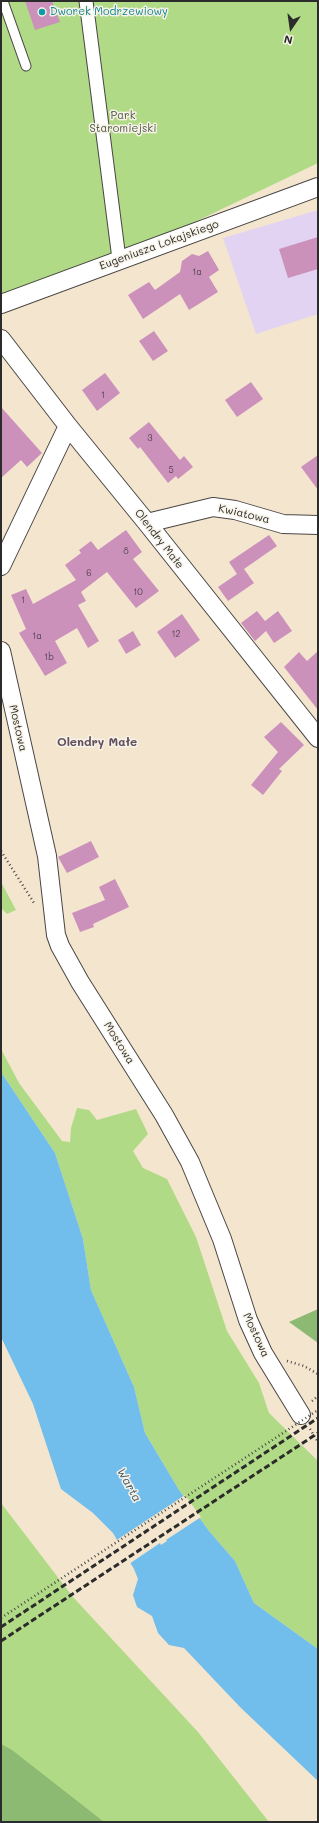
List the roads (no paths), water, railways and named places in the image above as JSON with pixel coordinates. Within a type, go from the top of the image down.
[{"type":"street","points":[[86,1],[119,260]]},
{"type":"street","name":"Eugeniusza Lokajskiego","points":[[1,304],[318,187]]},
{"type":"street","name":"Olendry Małe","points":[[1,339],[68,426],[318,738]]},
{"type":"street","points":[[1,566],[68,426]]},
{"type":"street","name":"Kwiatowa","points":[[147,523],[213,507],[235,510],[283,524],[318,525]]},
{"type":"street","name":"Mostowa","points":[[1,651],[47,856],[56,935],[60,946],[80,982],[160,1108],[190,1162],[222,1240],[248,1320],[267,1359],[301,1414]]},
{"type":"lane","points":[[3,1],[26,66]]},
{"type":"water","name":"Warta","points":[[1,1072],[55,1153],[83,1239],[91,1290],[134,1387],[145,1433],[179,1490],[209,1531],[235,1561],[254,1603],[318,1649],[318,1781],[241,1708],[184,1648],[169,1645],[158,1633],[152,1616],[137,1607],[133,1595],[138,1579],[134,1569],[113,1533],[93,1513],[61,1489],[33,1404],[1,1337]]},
{"type":"railway","points":[[1,1627],[318,1418]]},
{"type":"railway","points":[[1,1641],[318,1433]]},
{"type":"place","name":"Dworek Modrzewiowy","points":[[42,12]]},
{"type":"district","name":"Olendry Małe","points":[[97,742]]},
{"type":"park label","name":"Park Staromiejski","points":[[123,122]]}]
